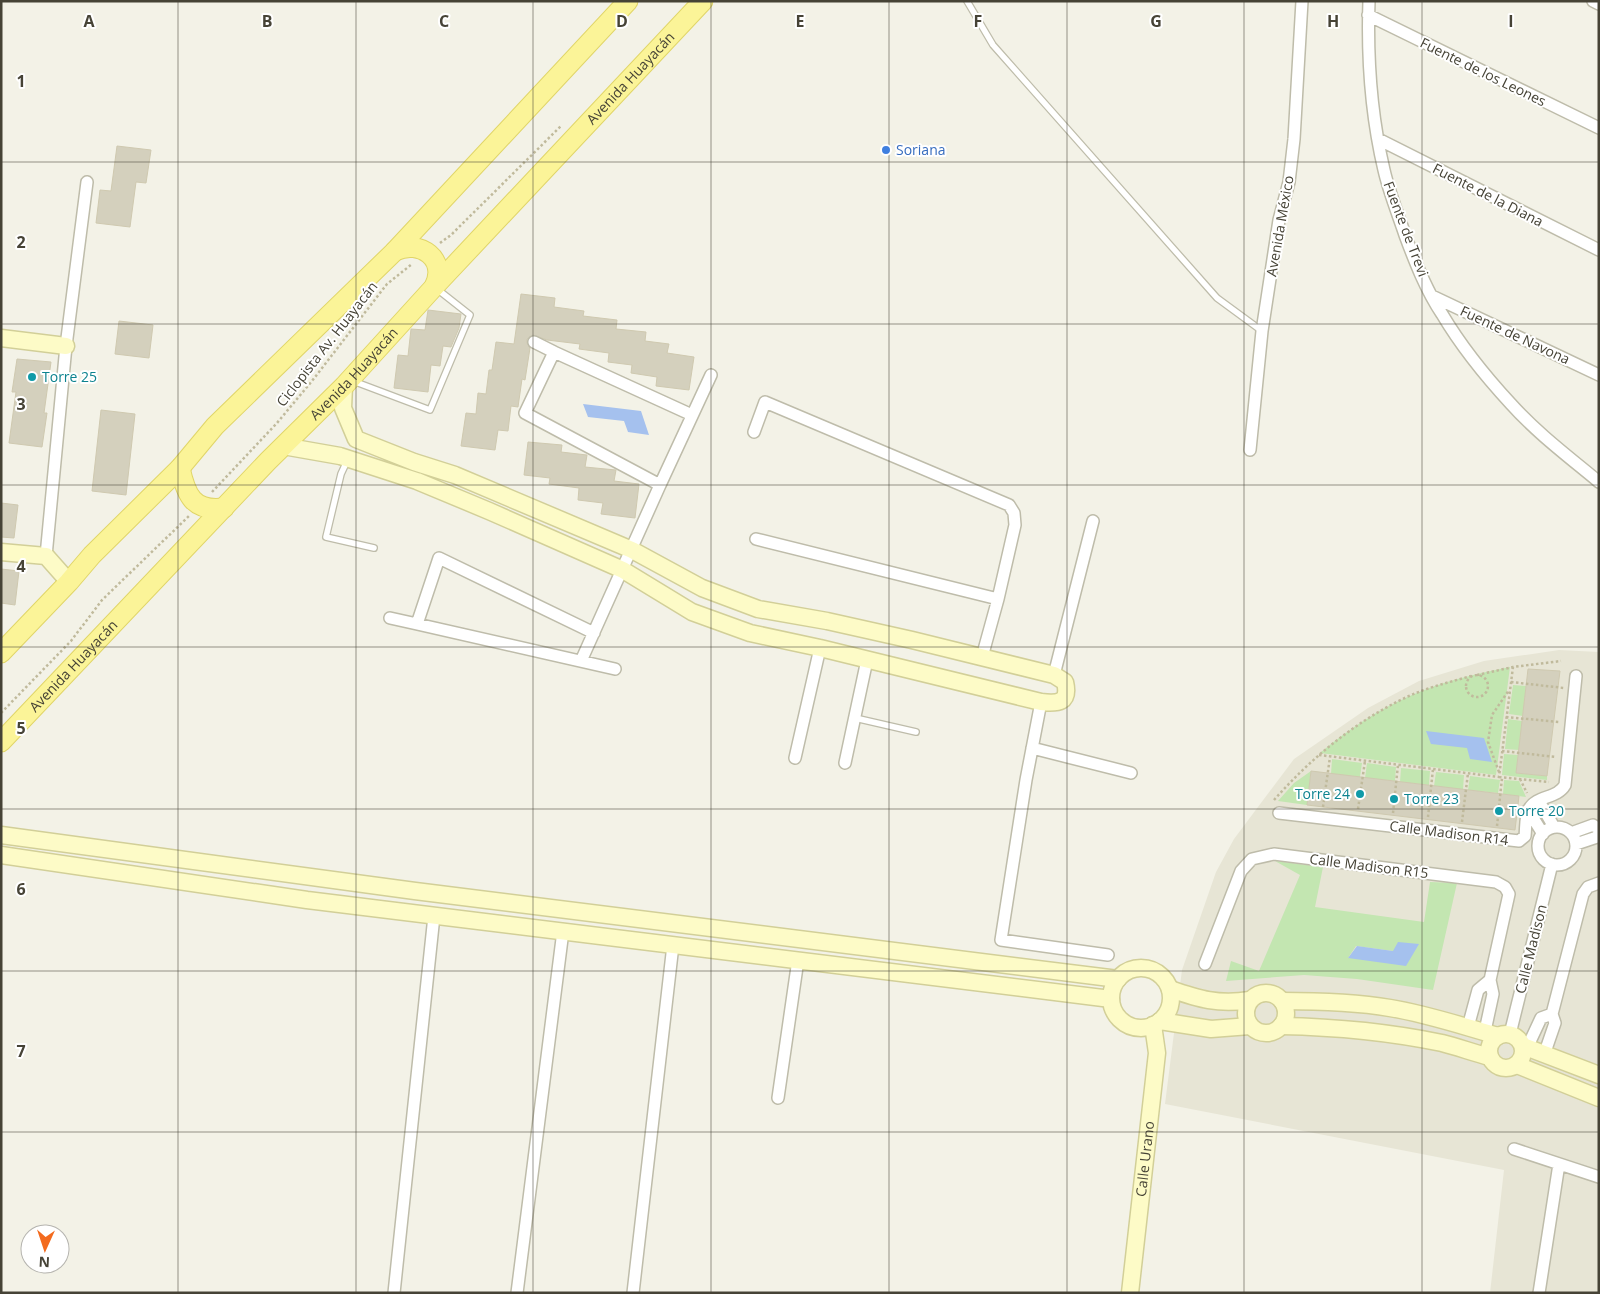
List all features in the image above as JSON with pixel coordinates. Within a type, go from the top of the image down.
[{"type":"main road","points":[[1,653],[69,582],[92,555],[180,468],[215,426],[395,251],[628,1]]},
{"type":"main road","name":"Avenida Huayacán","points":[[1,742],[283,446],[346,383],[703,1]]},
{"type":"main road","points":[[395,251],[409,247],[427,252],[436,264],[439,273],[434,287]]},
{"type":"main road","points":[[1,338],[66,346]]},
{"type":"main road","points":[[346,383],[343,408],[356,439],[353,452],[348,459]]},
{"type":"main road","points":[[283,446],[348,459],[417,481],[447,493],[623,570],[692,612],[750,633],[820,648],[1041,702],[1061,702],[1066,697],[1067,689],[1065,682],[1054,675],[982,656],[827,621],[758,609],[702,588],[632,550],[455,475],[414,462],[356,439]]},
{"type":"main road","points":[[180,468],[188,496],[200,506],[214,509],[224,508]]},
{"type":"main road","points":[[447,493],[455,475]]},
{"type":"main road","points":[[1,552],[46,556],[69,582]]},
{"type":"main road","points":[[820,648],[827,621]]},
{"type":"main road","points":[[846,655],[852,627]]},
{"type":"main road","points":[[1,835],[515,903],[1118,979]]},
{"type":"main road","points":[[1,855],[307,900],[1111,998]]},
{"type":"main road","points":[[513,925],[515,903]]},
{"type":"main road","points":[[1147,969],[1159,974],[1170,989],[1170,1006],[1166,1014],[1157,1023],[1144,1028],[1134,1027],[1125,1023],[1118,1017],[1113,1008],[1112,992],[1118,979],[1131,970],[1147,969]]},
{"type":"main road","points":[[1170,989],[1212,1002],[1227,1003],[1250,1000]]},
{"type":"main road","points":[[1266,992],[1275,995],[1282,1001],[1286,1014],[1285,1020],[1282,1026],[1274,1032],[1266,1034],[1257,1032],[1246,1020],[1245,1013],[1250,1000],[1257,994],[1266,992]]},
{"type":"main road","points":[[1282,1001],[1323,1002],[1389,1008],[1516,1037],[1525,1047],[1599,1075]]},
{"type":"main road","points":[[1420,1040],[1426,1035],[1428,1029],[1426,1016]]},
{"type":"main road","points":[[1157,1023],[1211,1029],[1250,1026]]},
{"type":"main road","name":"Calle Urano","points":[[1130,1293],[1157,1053],[1157,1023]]},
{"type":"main road","points":[[1282,1026],[1328,1028],[1386,1034],[1443,1044],[1490,1057]]},
{"type":"main road","points":[[1498,1034],[1490,1045],[1490,1057],[1498,1067],[1504,1069],[1517,1065],[1521,1060],[1525,1047]]},
{"type":"main road","points":[[1517,1065],[1599,1098]]},
{"type":"street","name":"Avenida México","points":[[1250,450],[1262,331],[1279,220],[1289,182],[1293,148],[1302,1]]},
{"type":"street","name":"Fuente de Trevi","points":[[1369,1],[1369,74],[1374,118],[1384,172],[1415,262],[1441,313],[1464,346],[1511,405],[1538,431],[1599,482]]},
{"type":"street","points":[[1593,1],[1599,4]]},
{"type":"street","name":"Fuente de los Leones","points":[[1368,16],[1599,128]]},
{"type":"street","name":"Fuente de la Diana","points":[[1378,139],[1599,250]]},
{"type":"street","points":[[46,556],[66,346],[87,182]]},
{"type":"street","name":"Fuente de Navona","points":[[1432,296],[1599,375]]},
{"type":"street","points":[[534,342],[692,415]]},
{"type":"street","points":[[554,352],[525,413],[660,485]]},
{"type":"street","points":[[581,661],[711,375]]},
{"type":"street","points":[[754,432],[765,402],[1009,505],[1014,513],[1015,525],[998,599],[982,656]]},
{"type":"street","points":[[1054,675],[1092,521]]},
{"type":"street","points":[[756,540],[998,599]]},
{"type":"street","points":[[417,624],[439,558],[594,633]]},
{"type":"street","points":[[390,618],[615,669]]},
{"type":"street","points":[[796,758],[820,648]]},
{"type":"street","points":[[845,763],[867,660]]},
{"type":"street","points":[[1543,834],[1528,810],[1532,804],[1558,793],[1562,790],[1565,783],[1576,676]]},
{"type":"street","points":[[1041,702],[1015,843],[1001,940],[1108,954]]},
{"type":"street","points":[[1032,748],[1131,773]]},
{"type":"street","points":[[1538,801],[1554,828]]},
{"type":"street","name":"Calle Madison R14","points":[[1279,813],[1519,841],[1525,836],[1528,810]]},
{"type":"street","points":[[1571,833],[1593,825],[1599,829]]},
{"type":"street","points":[[1560,827],[1571,833],[1576,844],[1576,850],[1570,861],[1561,865],[1546,862],[1539,852],[1539,839],[1543,834],[1560,827]]},
{"type":"street","points":[[1576,844],[1597,837],[1599,833]]},
{"type":"street","name":"Calle Madison R15","points":[[1205,964],[1241,871],[1252,859],[1274,854],[1496,882],[1505,887],[1509,894],[1490,980]]},
{"type":"street","name":"Calle Madison","points":[[1498,1034],[1552,864]]},
{"type":"street","points":[[1544,1055],[1555,1024],[1552,1014],[1582,894],[1588,887],[1599,883]]},
{"type":"street","points":[[394,1293],[434,916]]},
{"type":"street","points":[[517,1293],[563,932]]},
{"type":"street","points":[[633,1293],[673,945]]},
{"type":"street","points":[[778,1098],[798,960]]},
{"type":"street","points":[[1468,1027],[1478,990],[1490,980]]},
{"type":"street","name":"Calle Madison","points":[[1490,980],[1498,1034]]},
{"type":"street","points":[[1525,1047],[1541,1018],[1552,1014]]},
{"type":"street","points":[[1514,1149],[1599,1177]]},
{"type":"street","points":[[1539,1293],[1559,1164]]},
{"type":"lane","points":[[967,1],[993,45],[1217,298],[1262,331]]},
{"type":"lane","points":[[346,383],[430,410],[470,315],[434,287]]},
{"type":"lane","points":[[348,459],[341,474],[326,537],[374,548]]},
{"type":"lane","points":[[855,718],[916,732]]},
{"type":"path","name":"Ciclopista Av. Huayacán","points":[[1,713],[70,641],[102,600],[200,506],[277,423],[386,284],[451,235],[565,122]]},
{"type":"path","points":[[1274,800],[1300,772],[1360,724],[1410,696],[1471,676],[1513,667],[1561,661]]},
{"type":"path","points":[[1495,838],[1502,751],[1513,667]]},
{"type":"path","points":[[1471,676],[1466,682],[1466,690],[1474,697],[1481,697],[1487,693],[1489,686],[1484,677],[1477,675]]},
{"type":"path","points":[[1511,682],[1575,689]]},
{"type":"path","points":[[1500,776],[1488,742],[1492,715],[1510,689]]},
{"type":"path","points":[[1506,717],[1571,724]]},
{"type":"path","points":[[1502,751],[1567,758]]},
{"type":"path","points":[[1320,755],[1468,774],[1565,783]]},
{"type":"path","points":[[1322,818],[1330,757]]},
{"type":"path","points":[[1357,822],[1364,761]]},
{"type":"path","points":[[1392,826],[1398,765]]},
{"type":"path","points":[[1426,830],[1434,769]]},
{"type":"path","points":[[1460,834],[1468,774]]},
{"type":"shaded area","points":[[1559,650],[1599,652],[1599,1293],[1490,1293],[1504,1170],[1165,1104],[1182,970],[1216,872],[1234,839],[1294,759],[1368,708],[1419,681],[1484,661]]},
{"type":"green space","points":[[1510,667],[1496,775],[1320,753],[1365,720],[1409,696],[1456,680]]},
{"type":"green space","points":[[1513,685],[1526,686],[1523,716],[1509,714]]},
{"type":"green space","points":[[1508,719],[1522,721],[1519,750],[1505,749]]},
{"type":"green space","points":[[1504,754],[1518,755],[1516,773],[1547,776],[1547,780],[1502,775]]},
{"type":"green space","points":[[1332,759],[1362,763],[1360,777],[1331,774]]},
{"type":"green space","points":[[1367,763],[1396,767],[1395,781],[1365,778]]},
{"type":"green space","points":[[1401,768],[1430,771],[1429,785],[1400,782]]},
{"type":"green space","points":[[1311,771],[1307,805],[1278,801],[1294,783]]},
{"type":"green space","points":[[1436,772],[1464,775],[1463,790],[1434,786]]},
{"type":"green space","points":[[1470,776],[1500,780],[1498,793],[1468,790]]},
{"type":"green space","points":[[1504,780],[1519,781],[1526,797],[1503,794]]},
{"type":"green space","points":[[1275,861],[1323,867],[1315,907],[1424,922],[1430,882],[1457,883],[1433,990],[1357,979],[1304,975],[1226,981],[1231,961],[1259,971],[1300,875]],"holes":[[[1356,946],[1393,951],[1348,958]]]},
{"type":"water","points":[[583,404],[641,411],[649,435],[628,432],[624,421],[588,417]]},
{"type":"water","points":[[1426,731],[1484,738],[1492,762],[1470,759],[1467,748],[1431,744]]},
{"type":"water","points":[[1398,942],[1419,944],[1406,966],[1348,958],[1357,946],[1393,951]]},
{"type":"building","points":[[117,146],[151,150],[146,183],[136,182],[130,227],[96,223],[100,190],[111,191]]},
{"type":"building","points":[[521,294],[555,298],[554,307],[584,311],[583,316],[617,320],[616,329],[646,332],[645,341],[669,344],[667,353],[694,357],[689,390],[656,386],[657,377],[631,373],[632,365],[608,362],[609,353],[579,349],[580,344],[547,340],[533,335],[527,339],[530,348],[525,380],[522,379],[518,407],[511,406],[508,431],[498,430],[495,450],[461,446],[466,413],[476,414],[478,393],[486,394],[489,370],[492,370],[496,342],[514,344]]},
{"type":"building","points":[[428,310],[461,314],[459,328],[451,347],[443,346],[440,366],[431,365],[428,392],[394,388],[398,355],[408,356],[411,329],[425,330]]},
{"type":"building","name":"Torre 25","points":[[119,321],[153,325],[149,358],[115,354]]},
{"type":"building","points":[[17,359],[51,362],[44,413],[47,413],[42,447],[9,443],[16,392],[12,392]]},
{"type":"building","points":[[101,410],[135,414],[126,495],[92,491]]},
{"type":"building","points":[[528,442],[562,445],[561,452],[587,455],[585,467],[616,470],[614,481],[639,484],[635,518],[601,514],[603,503],[578,500],[579,488],[549,484],[550,478],[524,475]]},
{"type":"building","points":[[1,503],[18,505],[14,538],[1,537]]},
{"type":"building","points":[[1,569],[19,571],[15,605],[1,603]]},
{"type":"building","points":[[1528,669],[1560,671],[1547,776],[1516,773]]},
{"type":"building","points":[[1311,771],[1519,796],[1515,830],[1307,805]]},
{"type":"place","name":"Soriana","points":[[886,150]]},
{"type":"place","name":"Torre 25","points":[[32,377]]},
{"type":"place","name":"Torre 24","points":[[1360,794]]},
{"type":"place","name":"Torre 23","points":[[1394,799]]},
{"type":"place","name":"Torre 20","points":[[1499,811]]}]
